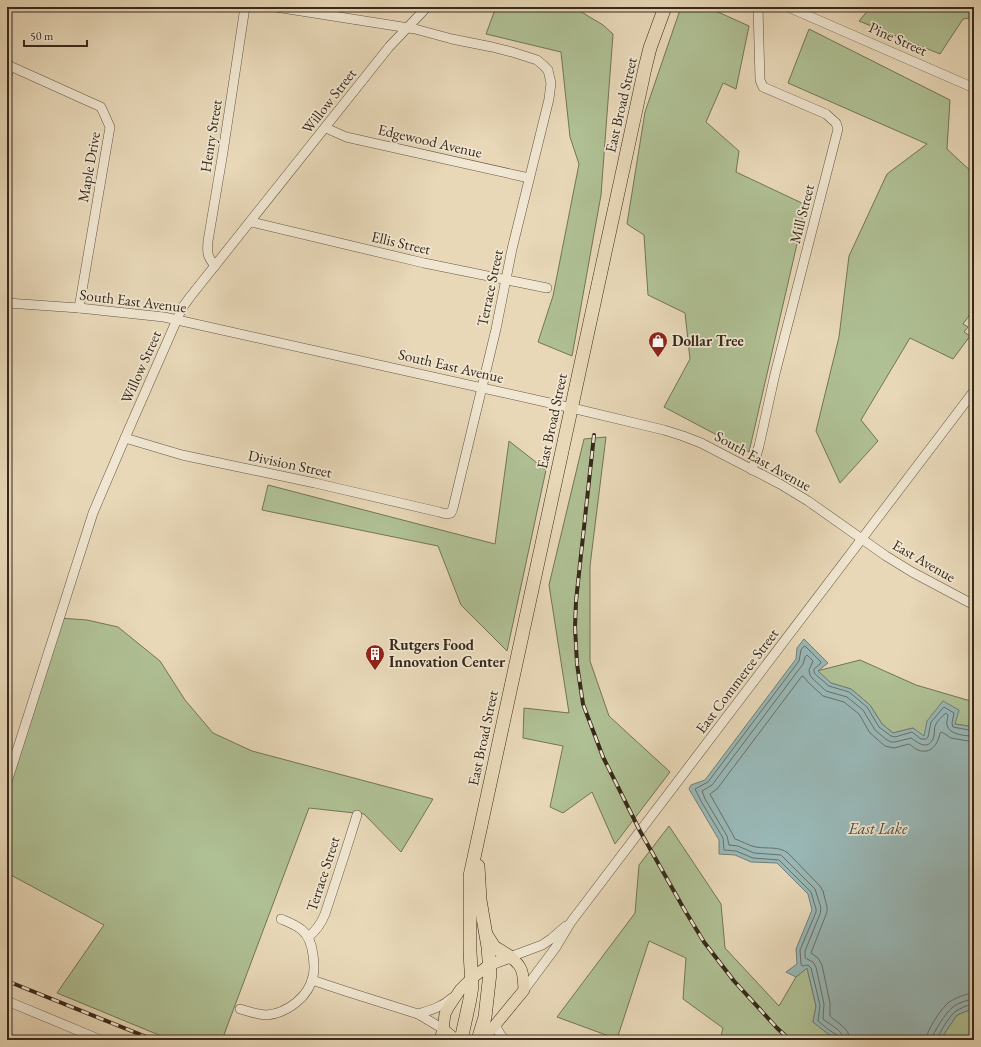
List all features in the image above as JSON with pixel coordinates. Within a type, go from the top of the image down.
[{"type":"highway","name":"East Broad Street","points":[[482,1040],[488,989],[488,947],[480,926],[470,876],[645,68],[650,48],[666,7]]},
{"type":"highway","name":"East Broad Street","points":[[462,1040],[470,999],[470,952],[480,926]]},
{"type":"highway","points":[[480,926],[494,947],[510,958]]},
{"type":"main road","points":[[440,1040],[445,1014],[460,990],[489,965],[510,958],[516,961],[522,970],[524,990],[482,1040]]},
{"type":"main road","points":[[443,1029],[456,1040]]},
{"type":"street","name":"Henry Street","points":[[215,266],[208,256],[208,241],[245,7]]},
{"type":"street","points":[[276,7],[407,28]]},
{"type":"street","name":"Willow Street","points":[[7,782],[93,513],[182,308],[389,47],[427,7]]},
{"type":"street","name":"Mill Street","points":[[752,470],[760,446],[775,374],[838,129],[836,123],[826,114],[763,87],[760,80],[758,7]]},
{"type":"street","name":"Pine Street","points":[[788,7],[974,88]]},
{"type":"street","name":"Terrace Street","points":[[407,28],[452,40],[492,47],[537,60],[548,70],[551,82],[549,99],[529,178],[456,501],[451,513]]},
{"type":"street","name":"Maple Drive","points":[[7,76],[10,66],[101,107],[110,127],[79,308]]},
{"type":"street","name":"Edgewood Avenue","points":[[326,128],[346,137],[529,178]]},
{"type":"street","name":"Ellis Street","points":[[250,222],[424,263],[547,288]]},
{"type":"street","name":"South East Avenue","points":[[7,303],[164,316],[572,408],[683,436],[700,443],[780,484],[808,501],[861,540]]},
{"type":"street","name":"East Commerce Street","points":[[524,990],[556,947],[571,922],[974,391]]},
{"type":"street","name":"Division Street","points":[[125,438],[182,455],[315,483],[446,514],[451,513]]},
{"type":"street","name":"East Avenue","points":[[861,540],[912,572],[974,605]]},
{"type":"street","name":"Terrace Street","points":[[308,937],[315,932],[323,918],[357,815]]},
{"type":"street","points":[[240,1009],[267,1015],[287,1008],[301,998],[308,990],[312,980],[314,968],[314,956],[311,944],[303,931],[281,918]]},
{"type":"street","points":[[510,958],[542,945],[571,922]]},
{"type":"street","points":[[312,980],[418,1014],[443,1029]]},
{"type":"street","points":[[418,1014],[437,1009],[447,1003],[460,990]]},
{"type":"street","points":[[7,1001],[101,1040]]},
{"type":"street","points":[[496,1024],[500,1036],[505,1040]]},
{"type":"green space","points":[[496,7],[573,7],[603,25],[613,34],[601,195],[572,356],[538,342],[553,296],[579,164],[570,137],[561,52],[486,34]]},
{"type":"green space","points":[[681,7],[707,7],[749,26],[736,89],[723,83],[706,122],[739,151],[736,172],[806,205],[749,452],[664,407],[690,359],[685,313],[648,295],[644,235],[627,224],[645,112]]},
{"type":"green space","points":[[871,7],[974,7],[974,17],[963,19],[940,54],[859,21]]},
{"type":"green space","points":[[809,29],[950,100],[947,149],[974,174],[974,309],[963,324],[968,327],[964,332],[970,336],[953,359],[910,338],[861,420],[878,441],[840,483],[816,431],[839,337],[849,256],[887,174],[927,144],[788,83]]},
{"type":"green space","points":[[606,437],[590,566],[590,661],[609,716],[670,772],[615,844],[592,792],[563,813],[550,807],[563,746],[523,738],[524,708],[569,713],[549,585],[584,439]]},
{"type":"green space","points":[[509,441],[546,470],[507,651],[461,605],[438,546],[262,510],[268,485],[495,544]]},
{"type":"green space","points":[[59,618],[87,620],[118,627],[160,661],[185,700],[213,733],[252,751],[433,799],[401,852],[364,814],[309,808],[222,1040],[171,1040],[57,993],[104,925],[7,873],[7,794]]},
{"type":"green space","points":[[860,660],[916,685],[974,702],[974,727],[955,724],[924,737],[913,728],[893,733],[882,724],[870,705],[851,689],[831,683],[817,671]]},
{"type":"green space","points":[[669,826],[721,904],[725,948],[779,1006],[796,977],[807,968],[816,1006],[813,1022],[838,1040],[720,1040],[723,1028],[683,999],[686,958],[649,941],[617,1039],[557,1017],[635,913],[639,865]]},
{"type":"green space","points":[[974,1008],[974,1040],[940,1040],[957,1015]]},
{"type":"water","name":"East Lake","points":[[804,639],[828,663],[818,671],[831,683],[851,689],[870,705],[882,724],[893,733],[913,728],[924,736],[927,721],[943,701],[959,710],[955,724],[974,727],[974,806],[972,808],[974,811],[974,1008],[957,1015],[940,1040],[838,1040],[813,1022],[816,1006],[807,968],[796,977],[786,972],[797,964],[796,949],[812,910],[808,894],[777,863],[751,862],[735,855],[719,854],[719,840],[689,789],[691,785],[705,780],[796,659],[797,648]]},
{"type":"railway","points":[[594,435],[576,601],[575,627],[577,664],[583,704],[603,757],[640,831],[704,942],[734,981],[790,1040]]},
{"type":"railway","points":[[7,981],[154,1040]]},
{"type":"place","name":"Dollar Tree","points":[[658,358]]},
{"type":"place","name":"Rutgers Food Innovation Center","points":[[375,671]]}]
